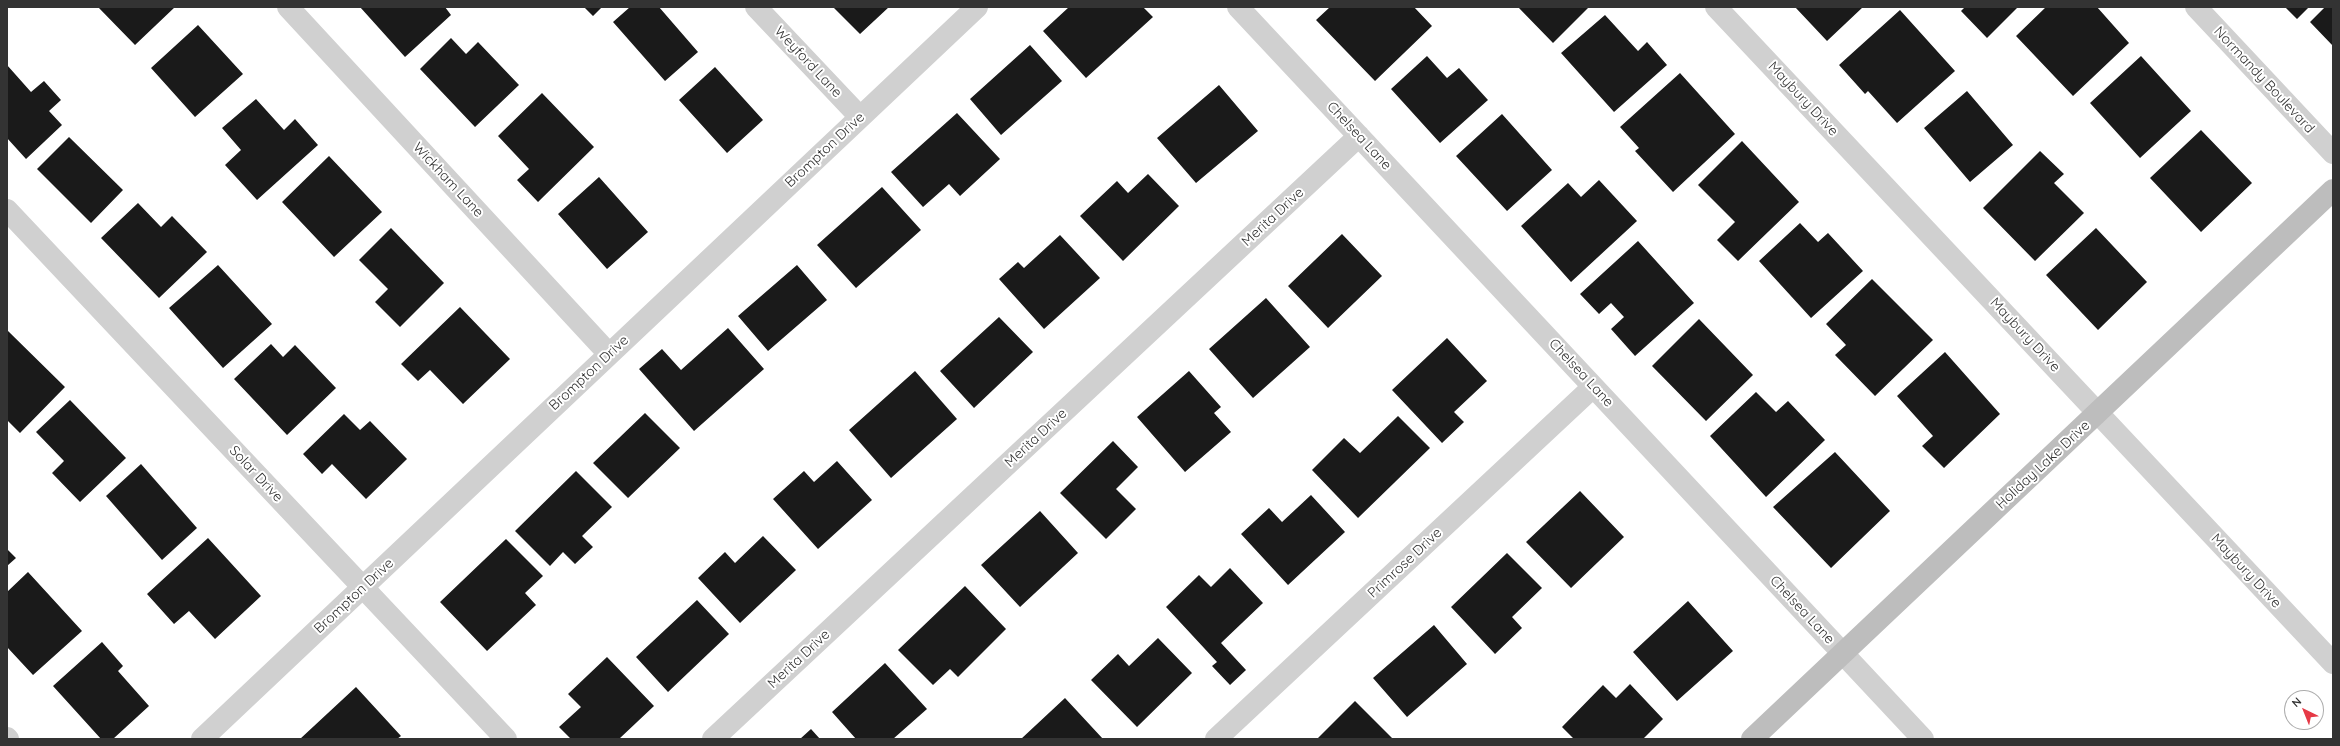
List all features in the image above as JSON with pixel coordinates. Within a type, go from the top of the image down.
[{"type":"street","name":"Wickham Lane","points":[[288,7],[609,354]]},
{"type":"street","name":"Weyford Lane","points":[[756,7],[860,117]]},
{"type":"street","name":"Brompton Drive","points":[[202,739],[977,7]]},
{"type":"street","name":"Chelsea Lane","points":[[1238,7],[1923,739]]},
{"type":"street","name":"Maybury Drive","points":[[1716,7],[2333,663]]},
{"type":"street","name":"Normandy Boulevard","points":[[2196,7],[2333,153]]},
{"type":"street","name":"Merita Drive","points":[[713,739],[1359,136]]},
{"type":"street","name":"Holiday Lake Drive","points":[[1752,739],[2333,190]]},
{"type":"street","name":"Solar Drive","points":[[7,210],[506,739]]},
{"type":"street","name":"Primrose Drive","points":[[1216,739],[1593,386]]},
{"type":"building","points":[[98,7],[175,7],[135,45]]},
{"type":"building","points":[[360,7],[445,7],[451,15],[405,57]]},
{"type":"building","points":[[584,7],[602,7],[593,16]]},
{"type":"building","points":[[630,7],[659,7],[698,52],[665,81],[613,22]]},
{"type":"building","points":[[833,7],[889,7],[860,34]]},
{"type":"building","points":[[1069,7],[1143,7],[1153,17],[1086,78],[1043,31]]},
{"type":"building","points":[[1330,7],[1414,7],[1432,26],[1375,81],[1316,20]]},
{"type":"building","points":[[1518,7],[1589,7],[1553,43]]},
{"type":"building","points":[[1795,7],[1863,7],[1827,41]]},
{"type":"building","points":[[1965,7],[2018,7],[1987,38],[1961,11]]},
{"type":"building","points":[[2046,7],[2097,7],[2129,43],[2073,96],[2016,36]]},
{"type":"building","points":[[2285,7],[2309,7],[2297,19]]},
{"type":"building","points":[[2325,7],[2333,7],[2333,46],[2310,22]]},
{"type":"building","points":[[1900,10],[1955,71],[1897,123],[1868,91],[1865,94],[1839,65]]},
{"type":"building","points":[[1605,15],[1638,51],[1647,42],[1667,65],[1614,112],[1561,53]]},
{"type":"building","points":[[198,25],[243,74],[195,117],[151,68]]},
{"type":"building","points":[[451,38],[466,54],[478,42],[519,85],[475,127],[420,69]]},
{"type":"building","points":[[1030,45],[1062,81],[1001,135],[970,99]]},
{"type":"building","points":[[1427,56],[1447,78],[1459,68],[1488,100],[1440,143],[1391,89]]},
{"type":"building","points":[[2141,56],[2191,111],[2140,158],[2090,103]]},
{"type":"building","points":[[7,65],[31,92],[44,81],[61,100],[49,111],[62,125],[26,159],[7,138]]},
{"type":"building","points":[[715,67],[763,120],[727,153],[679,100]]},
{"type":"building","points":[[1680,73],[1735,134],[1673,192],[1635,151],[1639,148],[1620,127]]},
{"type":"building","points":[[1219,85],[1258,131],[1196,183],[1157,138]]},
{"type":"building","points":[[1967,91],[2013,145],[1970,182],[1924,128]]},
{"type":"building","points":[[542,93],[594,147],[538,202],[517,180],[529,169],[498,136]]},
{"type":"building","points":[[256,99],[284,130],[295,119],[318,145],[257,200],[225,165],[241,150],[222,128]]},
{"type":"building","points":[[957,113],[1000,159],[960,196],[949,184],[923,207],[891,172]]},
{"type":"building","points":[[1502,114],[1552,170],[1507,211],[1456,156]]},
{"type":"building","points":[[2201,130],[2252,183],[2201,232],[2150,178]]},
{"type":"building","points":[[69,137],[123,190],[91,223],[37,169]]},
{"type":"building","points":[[1742,141],[1799,202],[1738,261],[1717,240],[1735,222],[1698,185]]},
{"type":"building","points":[[2040,151],[2064,174],[2054,183],[2084,213],[2035,261],[1983,208]]},
{"type":"building","points":[[329,156],[382,212],[334,257],[282,202]]},
{"type":"building","points":[[1148,174],[1179,206],[1123,261],[1080,216],[1117,181],[1128,193]]},
{"type":"building","points":[[599,177],[648,232],[607,269],[558,214]]},
{"type":"building","points":[[1599,180],[1637,221],[1571,282],[1521,226],[1568,183],[1581,197]]},
{"type":"building","points":[[882,187],[921,230],[856,288],[817,245]]},
{"type":"building","points":[[138,203],[161,227],[172,216],[207,252],[159,298],[101,238]]},
{"type":"building","points":[[1800,223],[1818,242],[1828,233],[1863,271],[1811,318],[1759,261]]},
{"type":"building","points":[[391,228],[444,283],[400,327],[375,302],[388,289],[359,260]]},
{"type":"building","points":[[2096,228],[2147,282],[2098,330],[2046,275]]},
{"type":"building","points":[[1342,234],[1382,276],[1328,328],[1288,286]]},
{"type":"building","points":[[1060,235],[1100,278],[1044,329],[999,279],[1018,262],[1024,268]]},
{"type":"building","points":[[1638,241],[1694,303],[1635,356],[1611,329],[1624,317],[1611,303],[1599,314],[1580,294]]},
{"type":"building","points":[[218,265],[272,324],[223,368],[169,308]]},
{"type":"building","points":[[797,265],[827,300],[768,351],[738,316]]},
{"type":"building","points":[[1872,279],[1933,340],[1875,396],[1835,355],[1846,345],[1826,324]]},
{"type":"building","points":[[1266,298],[1310,347],[1253,398],[1209,349]]},
{"type":"building","points":[[460,307],[510,359],[463,404],[430,370],[418,381],[401,364]]},
{"type":"building","points":[[999,317],[1033,352],[974,408],[940,371]]},
{"type":"building","points":[[1699,319],[1753,375],[1706,421],[1652,366]]},
{"type":"building","points":[[728,328],[764,369],[694,431],[639,369],[662,349],[681,370]]},
{"type":"building","points":[[7,330],[65,387],[20,433],[7,420]]},
{"type":"building","points":[[1447,338],[1487,381],[1454,412],[1464,422],[1442,443],[1392,390]]},
{"type":"building","points":[[271,344],[283,357],[295,345],[336,388],[287,435],[234,379]]},
{"type":"building","points":[[1945,352],[2000,414],[1944,468],[1922,446],[1933,436],[1897,396]]},
{"type":"building","points":[[915,371],[957,419],[891,478],[849,430]]},
{"type":"building","points":[[1189,371],[1221,407],[1214,413],[1231,432],[1185,472],[1137,417]]},
{"type":"building","points":[[1756,392],[1776,412],[1788,401],[1825,440],[1766,497],[1710,436]]},
{"type":"building","points":[[70,400],[126,458],[80,502],[52,473],[64,461],[36,432]]},
{"type":"building","points":[[645,413],[680,448],[628,498],[593,463]]},
{"type":"building","points":[[344,414],[360,430],[370,421],[407,459],[366,499],[332,464],[322,474],[303,454]]},
{"type":"building","points":[[1398,416],[1430,448],[1358,518],[1312,470],[1344,438],[1360,453]]},
{"type":"building","points":[[1113,441],[1138,467],[1116,489],[1136,509],[1106,539],[1060,493]]},
{"type":"building","points":[[1835,452],[1890,511],[1831,568],[1773,507]]},
{"type":"building","points":[[837,461],[872,500],[818,549],[773,499],[804,471],[814,482]]},
{"type":"building","points":[[141,464],[197,528],[162,560],[106,496]]},
{"type":"building","points":[[576,471],[612,507],[582,536],[593,547],[575,564],[563,552],[550,566],[515,531]]},
{"type":"building","points":[[1580,491],[1624,537],[1571,588],[1526,542]]},
{"type":"building","points":[[1311,495],[1345,532],[1288,585],[1241,534],[1269,508],[1282,522]]},
{"type":"building","points":[[1040,511],[1078,553],[1020,607],[981,565]]},
{"type":"building","points":[[763,536],[796,570],[740,623],[698,578],[725,552],[735,563]]},
{"type":"building","points":[[208,538],[261,596],[215,639],[189,611],[174,624],[147,594]]},
{"type":"building","points":[[506,539],[543,576],[525,593],[536,605],[487,651],[440,602]]},
{"type":"building","points":[[7,549],[16,558],[7,566]]},
{"type":"building","points":[[1507,553],[1542,588],[1512,617],[1522,628],[1495,654],[1451,607]]},
{"type":"building","points":[[1230,568],[1263,603],[1221,643],[1246,670],[1230,685],[1212,666],[1217,662],[1166,607],[1199,575],[1211,587]]},
{"type":"building","points":[[28,572],[82,631],[33,675],[7,647],[7,592]]},
{"type":"building","points":[[965,586],[1006,629],[958,677],[950,669],[933,685],[898,650]]},
{"type":"building","points":[[697,600],[729,634],[668,692],[636,657]]},
{"type":"building","points":[[1688,601],[1733,651],[1677,701],[1633,652]]},
{"type":"building","points":[[1434,625],[1467,664],[1407,717],[1373,678]]},
{"type":"building","points":[[1158,638],[1192,673],[1137,727],[1091,680],[1118,654],[1129,666]]},
{"type":"building","points":[[102,642],[123,666],[118,671],[149,706],[113,739],[101,739],[53,686]]},
{"type":"building","points":[[607,657],[654,706],[619,739],[571,739],[559,727],[581,707],[568,694]]},
{"type":"building","points":[[885,663],[927,709],[893,739],[856,739],[832,712]]},
{"type":"building","points":[[1630,684],[1663,719],[1643,739],[1574,739],[1562,727],[1603,685],[1616,698]]},
{"type":"building","points":[[356,687],[401,736],[397,739],[300,739]]},
{"type":"building","points":[[1065,698],[1103,739],[1021,739]]},
{"type":"building","points":[[1355,701],[1393,739],[1317,739]]},
{"type":"building","points":[[811,729],[820,739],[800,739]]}]
